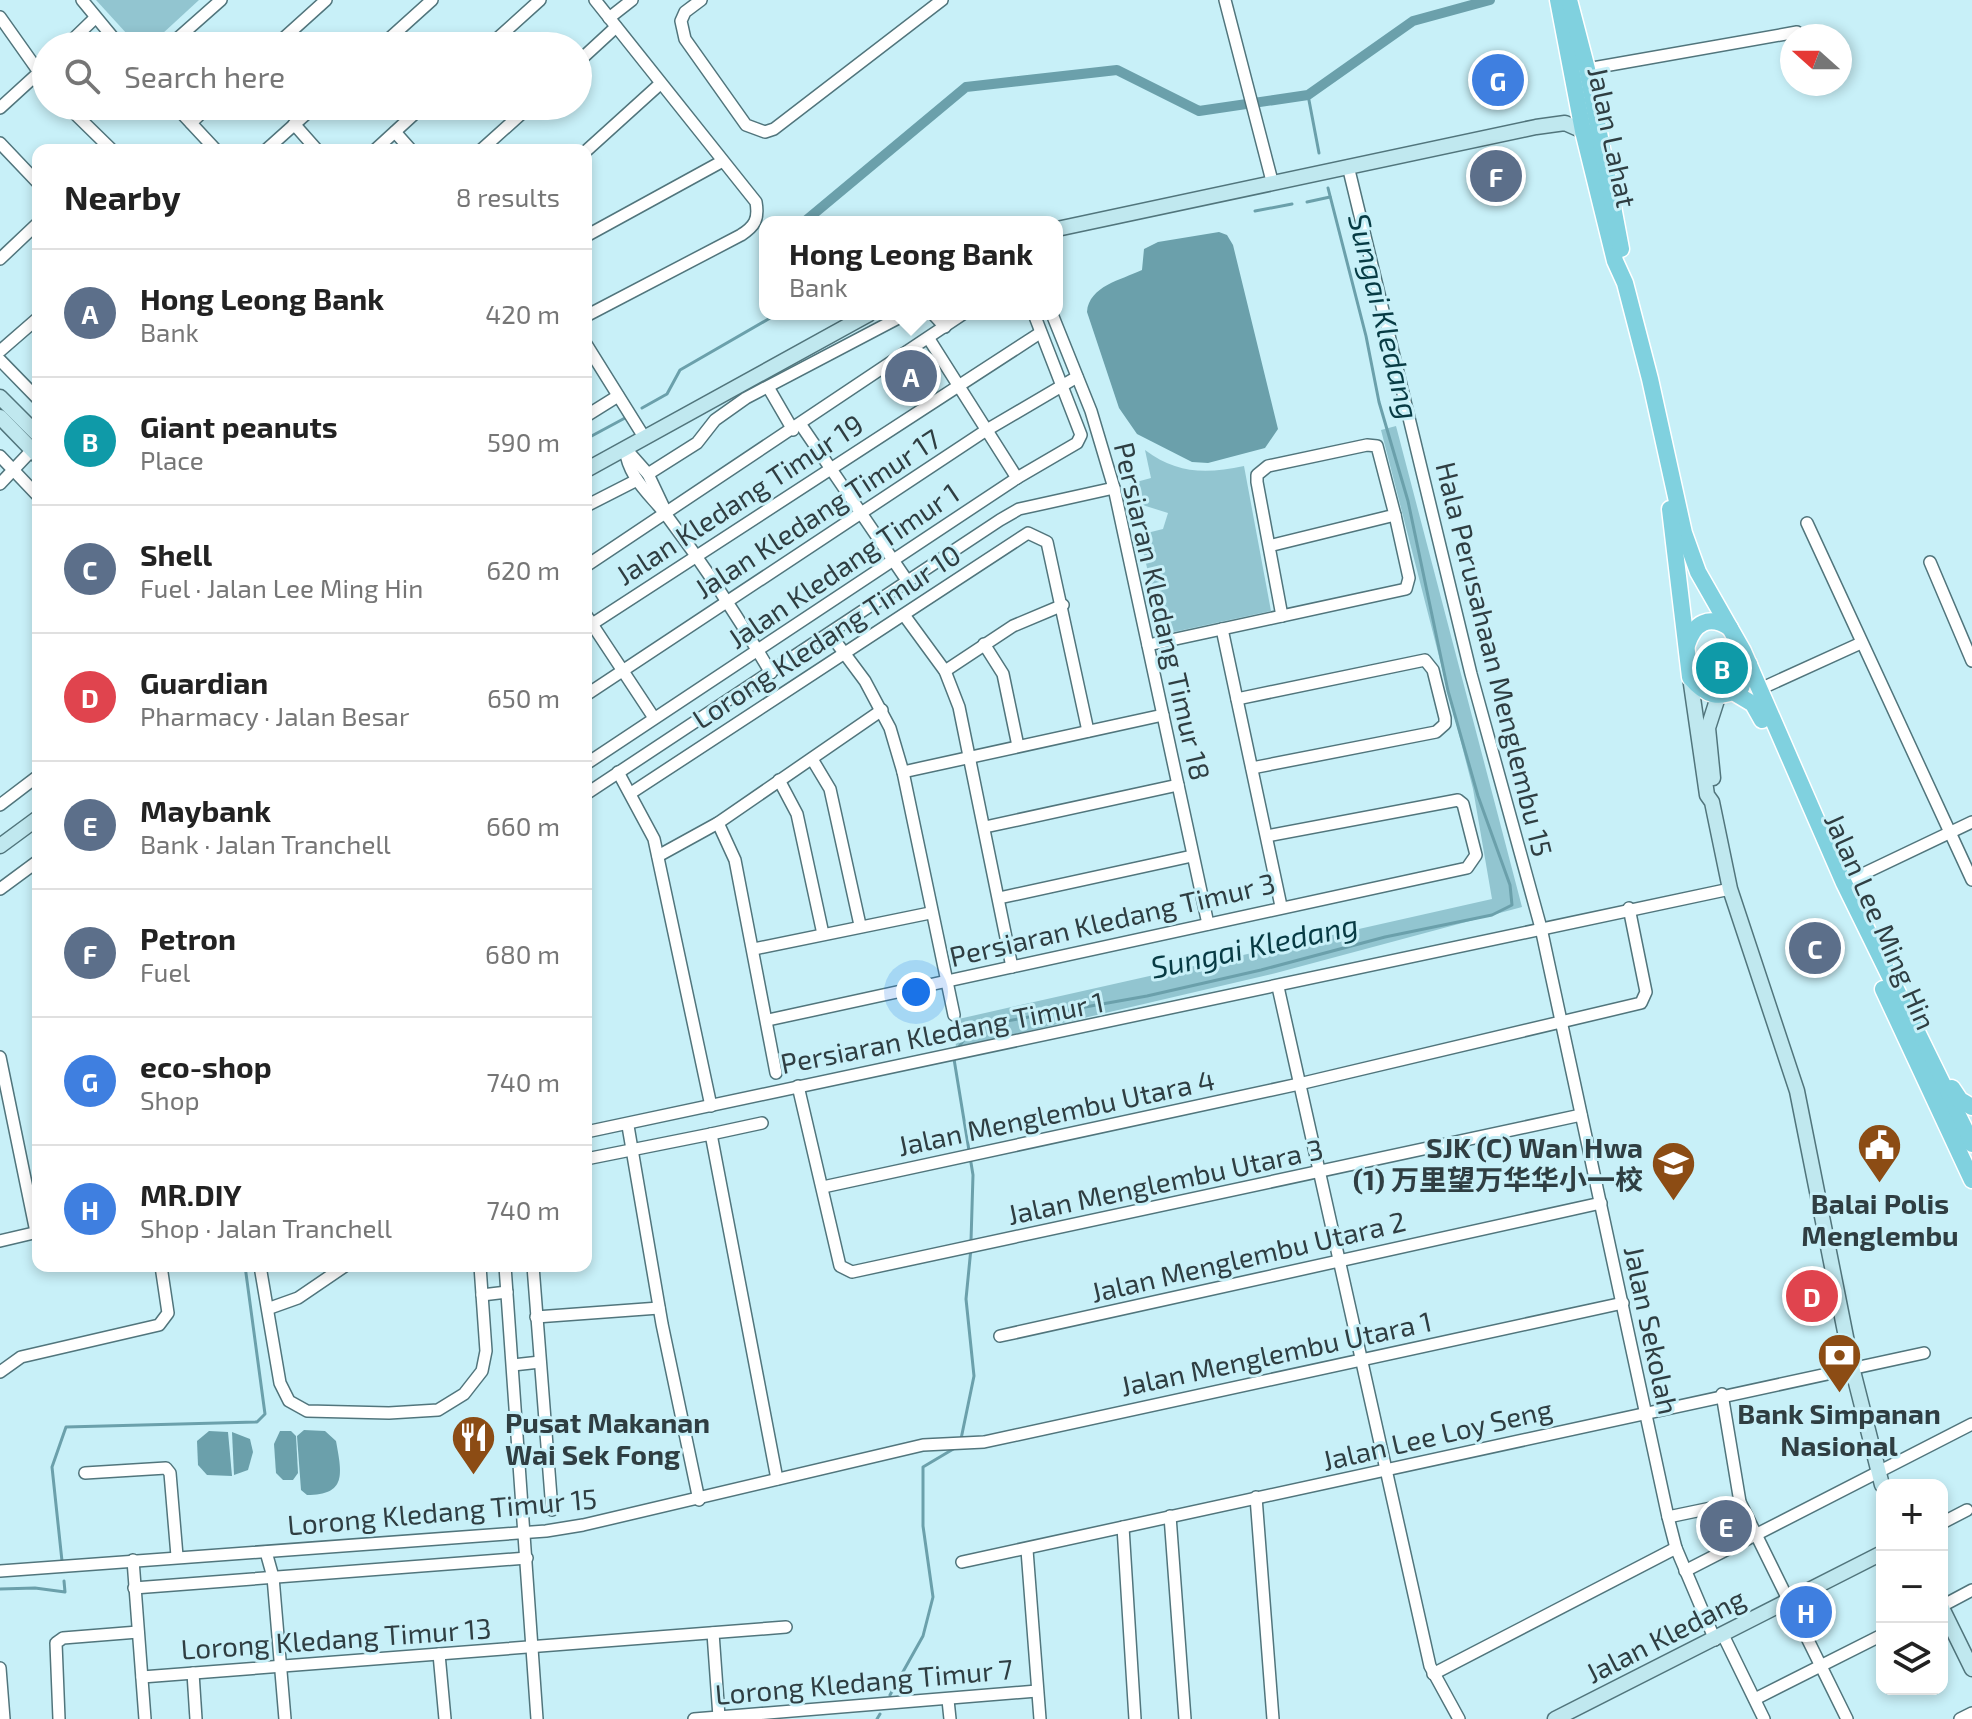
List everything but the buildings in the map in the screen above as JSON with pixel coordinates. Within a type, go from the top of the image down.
[{"type":"main road","name":"Jalan Lahat","points":[[1558,0],[1583,131],[1615,261],[1625,283]]},
{"type":"main road","name":"Jalan Lahat","points":[[1569,0],[1587,69],[1618,228],[1625,283],[1669,475],[1698,572],[1730,628]]},
{"type":"main road","points":[[1565,123],[1578,107]]},
{"type":"main road","points":[[1063,228],[1272,181],[1565,123],[1583,131]]},
{"type":"main road","points":[[592,467],[858,320]]},
{"type":"main road","points":[[0,397],[32,429]]},
{"type":"main road","points":[[0,417],[32,450]]},
{"type":"main road","name":"Jalan Lahat","points":[[1669,475],[1672,533],[1686,647]]},
{"type":"main road","points":[[1712,802],[1715,793],[1708,728],[1725,694],[1747,680],[1749,664],[1730,628],[1721,622],[1705,621],[1697,626],[1686,647],[1707,795],[1712,802],[1730,889],[1810,1145],[1850,1367],[1877,1478]]},
{"type":"main road","name":"Jalan Lee Ming Hin","points":[[1749,664],[1844,883],[1930,1057],[1968,1117],[1972,1144]]},
{"type":"main road","points":[[1690,677],[1708,694],[1725,694]]},
{"type":"main road","name":"Jalan Lee Ming Hin","points":[[1725,694],[1745,696],[1761,716],[1968,1172]]},
{"type":"main road","points":[[0,846],[32,824]]},
{"type":"main road","points":[[1924,1078],[1947,1111],[1968,1117],[1958,1141],[1968,1172]]},
{"type":"main road","name":"Jalan Kledang","points":[[1555,1719],[1876,1556]]},
{"type":"main road","points":[[1948,1619],[1972,1669]]},
{"type":"main road","points":[[1944,1623],[1972,1679]]},
{"type":"street","points":[[82,0],[108,32]]},
{"type":"street","points":[[185,32],[221,0]]},
{"type":"street","points":[[397,32],[432,0]]},
{"type":"street","points":[[505,32],[540,0]]},
{"type":"street","points":[[592,313],[741,235],[753,227],[758,214],[756,202],[721,162],[595,0]]},
{"type":"street","points":[[592,46],[632,0]]},
{"type":"street","points":[[701,0],[681,21],[685,39],[746,125],[756,132],[774,129],[942,0]]},
{"type":"street","points":[[1225,0],[1272,181]]},
{"type":"street","points":[[289,32],[319,2]]},
{"type":"street","points":[[0,17],[32,59]]},
{"type":"street","points":[[80,32],[95,18]]},
{"type":"street","points":[[1587,69],[1780,35]]},
{"type":"street","points":[[0,108],[32,83]]},
{"type":"street","points":[[592,146],[660,84]]},
{"type":"street","points":[[81,120],[106,144]]},
{"type":"street","points":[[188,120],[210,144]]},
{"type":"street","points":[[191,123],[194,120]]},
{"type":"street","points":[[272,144],[299,120]]},
{"type":"street","points":[[382,144],[408,120]]},
{"type":"street","points":[[488,144],[514,120]]},
{"type":"street","points":[[294,124],[312,144]]},
{"type":"street","points":[[395,132],[406,144]]},
{"type":"street","points":[[0,143],[32,177]]},
{"type":"street","points":[[592,233],[721,162]]},
{"type":"street","name":"Hala Perusahaan Menglembu 15","points":[[1348,166],[1471,674],[1541,928],[1560,1024]]},
{"type":"street","points":[[1,256],[32,228]]},
{"type":"street","points":[[648,474],[697,443],[723,414],[895,320]]},
{"type":"street","points":[[939,320],[945,327]]},
{"type":"street","points":[[592,562],[955,320]]},
{"type":"street","points":[[1036,320],[1062,385]]},
{"type":"street","name":"Persiaran Kledang Timur 18","points":[[1054,320],[1100,436],[1114,488],[1208,924]]},
{"type":"street","points":[[0,351],[32,323]]},
{"type":"street","name":"Jalan Kledang Timur 19","points":[[592,620],[956,384],[1040,333]]},
{"type":"street","points":[[929,339],[1017,478]]},
{"type":"street","points":[[592,354],[644,437]]},
{"type":"street","points":[[0,360],[32,393]]},
{"type":"street","name":"Jalan Kledang Timur 17","points":[[592,691],[985,431],[1077,377]]},
{"type":"street","name":"Jalan Kledang Timur 1","points":[[592,760],[1017,478],[1077,443],[1081,435],[1062,385]]},
{"type":"street","points":[[768,387],[908,582]]},
{"type":"street","points":[[592,412],[618,396]]},
{"type":"street","points":[[1148,645],[1282,616],[1401,590],[1409,578],[1381,451],[1372,444],[1262,469],[1257,482],[1282,616]]},
{"type":"street","points":[[625,448],[636,456],[648,474],[666,514]]},
{"type":"street","points":[[625,448],[626,461],[637,480],[666,514],[771,673]]},
{"type":"street","points":[[0,484],[32,455]]},
{"type":"street","points":[[0,456],[32,490]]},
{"type":"street","points":[[592,503],[637,480]]},
{"type":"street","name":"Lorong Kledang Timur 10","points":[[592,790],[1019,509],[1114,488]]},
{"type":"street","points":[[1269,546],[1395,515]]},
{"type":"street","points":[[1807,523],[1972,880]]},
{"type":"street","name":"Lorong Kledang Timur 10","points":[[631,793],[1021,535],[1036,534],[1047,542],[1063,605]]},
{"type":"street","points":[[1930,562],[1972,661]]},
{"type":"street","points":[[945,671],[1013,626],[1063,605],[1088,731]]},
{"type":"street","points":[[904,615],[945,671],[959,707],[1012,967]]},
{"type":"street","points":[[592,629],[654,718]]},
{"type":"street","points":[[1222,629],[1281,906]]},
{"type":"street","points":[[830,634],[882,710],[903,772],[930,913],[954,1015]]},
{"type":"street","points":[[1760,689],[1861,643]]},
{"type":"street","points":[[984,644],[1003,674],[1018,746]]},
{"type":"street","points":[[1237,699],[1419,660],[1430,663],[1445,718],[1442,728],[1252,768]]},
{"type":"street","points":[[658,856],[718,823],[882,710]]},
{"type":"street","points":[[903,772],[1163,715]]},
{"type":"street","points":[[812,759],[830,789],[860,925]]},
{"type":"street","points":[[618,772],[647,821],[658,856],[711,1106]]},
{"type":"street","points":[[779,780],[797,814],[823,934]]},
{"type":"street","points":[[0,805],[32,781]]},
{"type":"street","points":[[985,827],[1178,785]]},
{"type":"street","name":"Persiaran Kledang Timur 3","points":[[768,1020],[1467,868],[1476,855],[1463,804],[1458,800],[1267,836]]},
{"type":"street","points":[[1844,883],[1972,822]]},
{"type":"street","points":[[718,823],[735,860],[776,1073]]},
{"type":"street","points":[[999,898],[1192,856]]},
{"type":"street","points":[[0,889],[32,865]]},
{"type":"street","name":"Persiaran Kledang Timur 1","points":[[592,1131],[628,1126],[798,1086],[1278,987],[1629,908],[1730,889]]},
{"type":"street","name":"Jalan Menglembu Utara 4","points":[[823,1187],[1299,1084],[1641,1003],[1645,998],[1629,908]]},
{"type":"street","points":[[754,949],[930,913]]},
{"type":"street","points":[[1278,987],[1433,1674],[1459,1719]]},
{"type":"street","name":"Jalan Sekolah","points":[[1560,1024],[1676,1548],[1719,1638],[1764,1719]]},
{"type":"street","points":[[0,1057],[32,1208]]},
{"type":"street","points":[[798,1086],[823,1187]]},
{"type":"street","name":"Jalan Menglembu Utara 3","points":[[823,1187],[840,1266],[852,1272],[1581,1115]]},
{"type":"street","points":[[592,1158],[762,1123]]},
{"type":"street","points":[[628,1126],[659,1308],[699,1500]]},
{"type":"street","points":[[711,1134],[777,1479]]},
{"type":"street","name":"Jalan Menglembu Utara 2","points":[[1000,1336],[1601,1203]]},
{"type":"street","points":[[0,1241],[32,1233]]},
{"type":"street","points":[[0,1372],[21,1357],[159,1325],[168,1313],[162,1272]]},
{"type":"street","points":[[261,1272],[270,1308],[280,1383],[289,1401],[307,1411],[389,1413],[438,1410],[464,1394],[482,1371],[486,1351],[480,1272]]},
{"type":"street","points":[[270,1308],[298,1298],[336,1272]]},
{"type":"street","points":[[505,1272],[537,1719]]},
{"type":"street","points":[[533,1272],[552,1510]]},
{"type":"street","points":[[482,1295],[507,1292]]},
{"type":"street","name":"Jalan Menglembu Utara 1","points":[[939,1442],[969,1443],[1623,1303]]},
{"type":"street","points":[[536,1317],[659,1308]]},
{"type":"street","name":"Jalan Lee Loy Seng","points":[[962,1562],[1722,1394],[1924,1353]]},
{"type":"street","points":[[513,1365],[540,1362]]},
{"type":"street","points":[[1722,1394],[1740,1502],[1847,1719]]},
{"type":"street","points":[[1685,1571],[1877,1478],[1972,1424]]},
{"type":"street","name":"Lorong Kledang Timur 15","points":[[0,1571],[525,1533],[618,1519],[939,1442]]},
{"type":"street","points":[[85,1473],[166,1468],[170,1473],[177,1556]]},
{"type":"street","points":[[1256,1497],[1273,1719]]},
{"type":"street","points":[[1668,1517],[1740,1502]]},
{"type":"street","points":[[1948,1520],[1967,1510]]},
{"type":"street","points":[[1170,1516],[1185,1719]]},
{"type":"street","points":[[1123,1527],[1135,1719]]},
{"type":"street","points":[[1433,1674],[1676,1548]]},
{"type":"street","points":[[1027,1550],[1040,1719]]},
{"type":"street","points":[[266,1552],[273,1577],[285,1719]]},
{"type":"street","name":"Lorong Kledang Timur 15","points":[[134,1588],[527,1558]]},
{"type":"street","points":[[133,1560],[145,1719]]},
{"type":"street","points":[[1948,1604],[1972,1590]]},
{"type":"street","name":"Lorong Kledang Timur 13","points":[[142,1677],[786,1627]]},
{"type":"street","points":[[59,1719],[56,1643],[63,1638],[138,1632]]},
{"type":"street","points":[[713,1633],[719,1717]]},
{"type":"street","points":[[1755,1699],[1876,1638]]},
{"type":"street","points":[[439,1654],[445,1719]]},
{"type":"street","points":[[0,1668],[4,1719]]},
{"type":"street","points":[[193,1673],[196,1719]]},
{"type":"street","name":"Lorong Kledang Timur 7","points":[[694,1719],[839,1713],[1037,1691]]},
{"type":"street","points":[[948,1700],[950,1719]]},
{"type":"street","points":[[1960,1719],[1972,1713]]},
{"type":"shaded area","points":[[96,0],[199,0],[164,32],[125,32]]},
{"type":"shaded area","points":[[1219,232],[1227,235],[1233,245],[1278,429],[1265,448],[1208,463],[1192,462],[1137,434],[1119,408],[1087,312],[1093,296],[1100,290],[1142,270],[1144,249],[1158,242]]},
{"type":"shaded area","points":[[1396,426],[1522,907],[1276,973],[956,1048],[954,1020],[1492,899],[1473,789],[1381,430]]},
{"type":"shaded area","points":[[1145,450],[1169,464],[1192,470],[1244,466],[1271,611],[1169,633],[1162,629],[1139,535],[1163,529],[1168,513],[1133,502],[1129,484],[1151,478]]},
{"type":"shaded area","points":[[304,1430],[325,1431],[336,1441],[339,1480],[335,1487],[320,1494],[307,1495],[301,1490],[297,1436]]},
{"type":"shaded area","points":[[209,1431],[228,1432],[232,1476],[207,1475],[198,1465],[197,1441]]},
{"type":"shaded area","points":[[280,1431],[291,1431],[296,1436],[298,1473],[293,1480],[283,1480],[276,1473],[274,1444]]},
{"type":"shaded area","points":[[232,1432],[250,1439],[253,1452],[248,1470],[234,1475]]},
{"type":"waterway","name":"Sungai Kledang","points":[[811,216],[966,87],[1117,70],[1199,111],[1308,95],[1413,21],[1490,0]]},
{"type":"waterway","name":"Sungai Kledang","points":[[1308,95],[1319,153]]},
{"type":"waterway","name":"Sungai Kledang","points":[[956,1051],[973,1027],[1147,996],[1385,937],[1492,915],[1512,905],[1510,885],[1478,796],[1448,691],[1408,501],[1379,402],[1366,336],[1328,188]]},
{"type":"waterway","points":[[1307,202],[1330,197]]},
{"type":"waterway","points":[[1255,211],[1292,204]]},
{"type":"waterway","points":[[642,408],[667,394],[680,370],[767,320]]},
{"type":"waterway","points":[[592,436],[625,418]]},
{"type":"waterway","name":"Sungai Kledang","points":[[954,1059],[973,1175],[971,1241]]},
{"type":"waterway","name":"Sungai Kledang","points":[[961,1439],[974,1376],[966,1299],[971,1248]]},
{"type":"waterway","points":[[62,1561],[52,1467],[66,1427],[257,1422],[265,1414],[246,1272]]},
{"type":"waterway","name":"Sungai Kledang","points":[[890,1695],[923,1636],[933,1597],[923,1526],[923,1467],[955,1448]]},
{"type":"waterway","points":[[0,1589],[35,1588],[65,1592],[64,1581]]},
{"type":"waterway","name":"Sungai Kledang","points":[[877,1719],[880,1714]]},
{"type":"place","name":"eco-shop","points":[[1498,80]]},
{"type":"place","name":"Petron","points":[[1496,176]]},
{"type":"place","name":"Hong Leong Bank","points":[[911,376]]},
{"type":"place","name":"Giant peanuts","points":[[1722,668]]},
{"type":"place","name":"Shell","points":[[1815,948]]},
{"type":"place","name":"Balai Polis Menglembu","points":[[1880,1185]]},
{"type":"place","name":"SJK (C) Wan Hwa (1) 万里望万华华小一校","points":[[1674,1202]]},
{"type":"place","name":"Guardian","points":[[1812,1296]]},
{"type":"place","name":"Bank Simpanan Nasional","points":[[1839,1395]]},
{"type":"place","name":"Pusat Makanan Wai Sek Fong","points":[[474,1477]]},
{"type":"place","name":"Maybank","points":[[1726,1526]]},
{"type":"place","name":"MR.DIY","points":[[1806,1612]]}]
